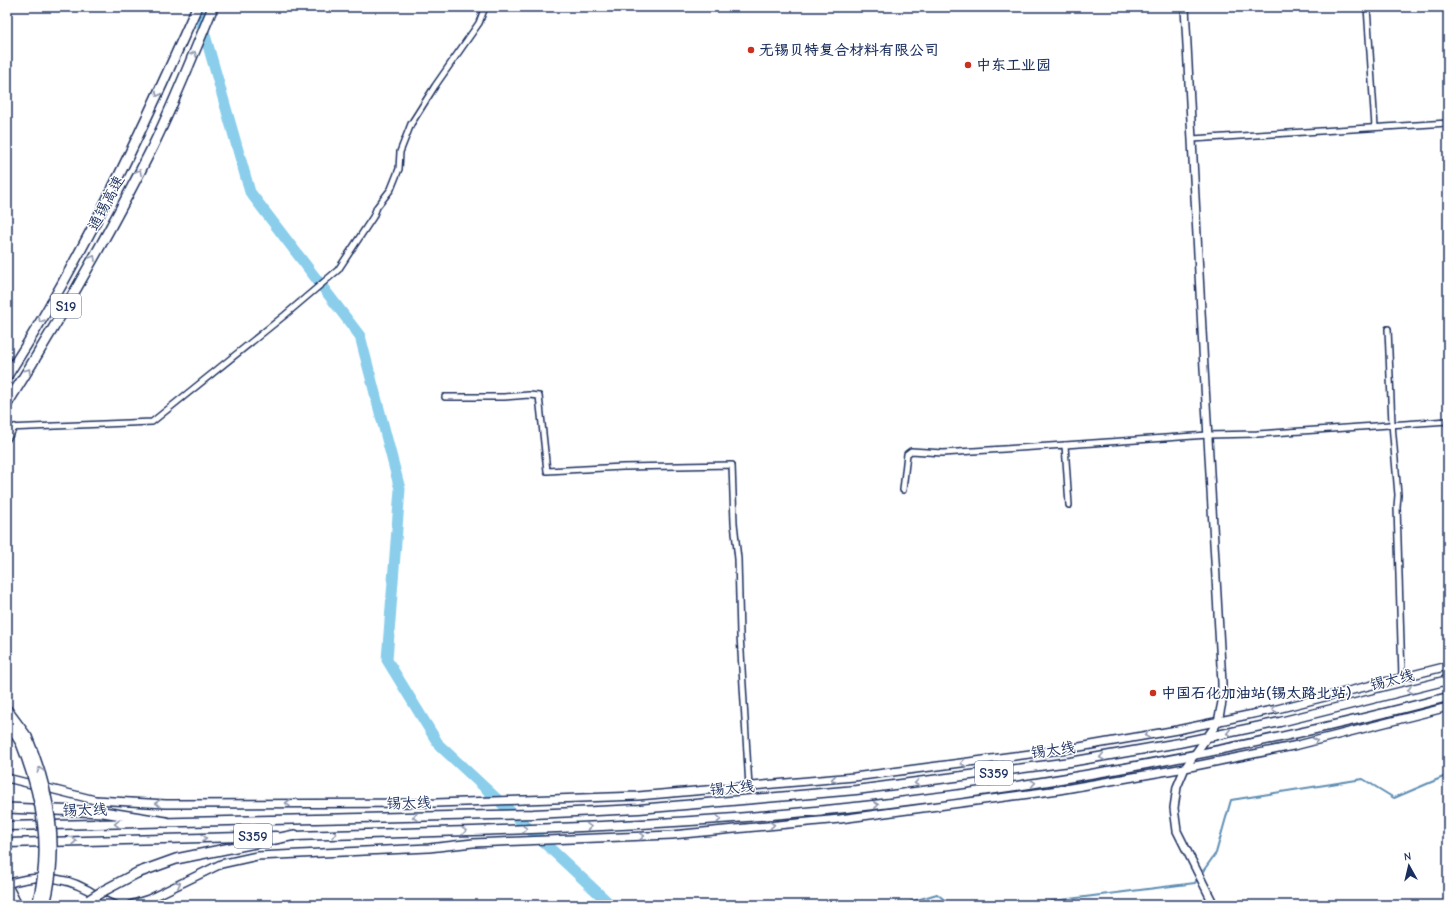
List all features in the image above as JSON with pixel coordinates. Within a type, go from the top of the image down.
[{"type":"highway","name":"通锡高速","points":[[7,376],[78,255],[137,140],[197,7]]},
{"type":"highway","name":"通锡高速","points":[[7,404],[38,355],[153,146],[213,7]]},
{"type":"highway","points":[[7,710],[40,769],[48,800],[52,832],[52,863],[45,905]]},
{"type":"highway","points":[[7,721],[24,740],[39,797],[44,831],[44,864],[38,905]]},
{"type":"highway","points":[[7,808],[103,812],[166,822]]},
{"type":"highway","points":[[87,902],[103,891],[137,873],[176,859],[295,835]]},
{"type":"highway","points":[[7,886],[17,905]]},
{"type":"main road","points":[[1185,7],[1222,702],[1218,722],[1197,754],[1185,768],[1177,787],[1174,808],[1177,831],[1188,856],[1205,884],[1214,905]]},
{"type":"main road","points":[[7,778],[95,800],[166,804],[481,802],[638,796],[854,777],[1068,749],[1218,722],[1448,666]]},
{"type":"main road","name":"锡太线","points":[[7,826],[533,814],[646,808],[856,790],[1070,762],[1208,737],[1280,722],[1448,680]]},
{"type":"main road","name":"锡太线","points":[[7,843],[550,829],[657,824],[882,804],[1075,777],[1197,754],[1301,733],[1448,697]]},
{"type":"main road","points":[[130,905],[149,899],[221,864],[257,856],[429,848],[473,843],[672,835],[840,819],[1059,790],[1185,768],[1298,745],[1448,707]]},
{"type":"main road","points":[[7,886],[35,877],[56,878],[89,890],[103,900],[115,905]]},
{"type":"street","points":[[7,428],[152,422],[338,270],[373,218],[377,207],[391,189],[399,169],[400,152],[411,124],[434,86],[479,23],[485,7]]},
{"type":"street","points":[[1367,7],[1375,127]]},
{"type":"street","points":[[1192,139],[1448,123]]},
{"type":"street","points":[[1388,329],[1392,424],[1398,496],[1397,507],[1402,678]]},
{"type":"street","points":[[444,397],[539,396],[547,471],[623,467],[732,465],[750,787]]},
{"type":"street","points":[[903,490],[907,454],[911,451],[943,453],[1208,435],[1257,434],[1448,421]]},
{"type":"street","points":[[7,439],[15,427]]},
{"type":"street","points":[[1065,445],[1069,505]]},
{"type":"waterway","points":[[197,7],[250,192],[360,336],[400,489],[387,660],[439,745],[611,905]]},
{"type":"waterway","points":[[1201,874],[1216,853],[1231,800],[1363,779],[1394,798],[1448,775]]},
{"type":"waterway","points":[[1022,905],[1195,883],[1198,877]]},
{"type":"waterway","points":[[900,905],[937,894],[951,905]]},
{"type":"place","name":"无锡贝特复合材料有限公司","points":[[751,50]]},
{"type":"place","name":"中东工业园","points":[[968,65]]},
{"type":"place","name":"中国石化加油站(锡太路北站)","points":[[1153,693]]}]
